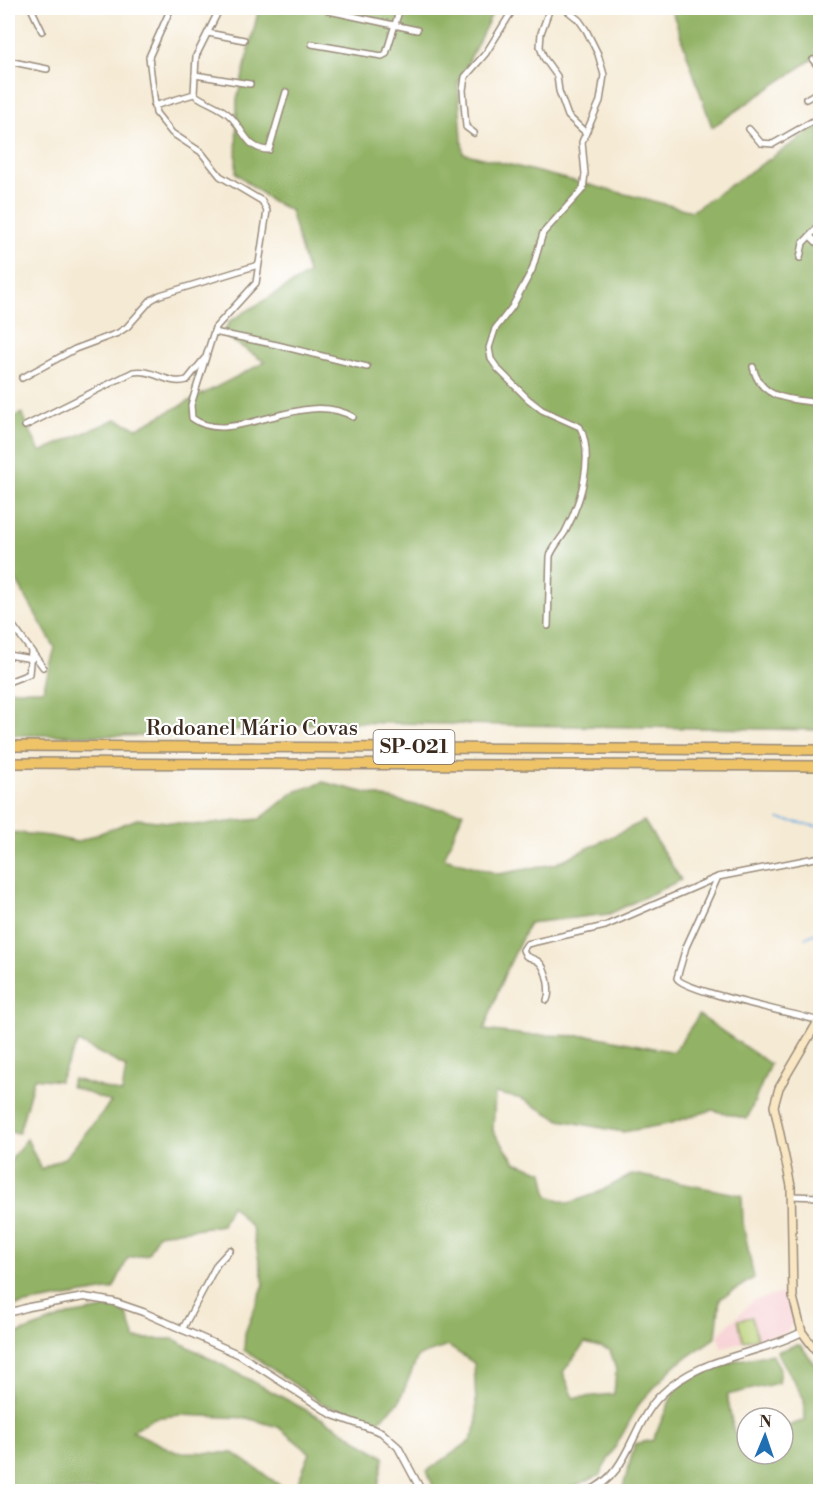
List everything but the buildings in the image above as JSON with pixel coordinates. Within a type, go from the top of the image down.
[{"type":"highway","name":"Rodoanel Mário Covas","points":[[8,746],[820,750]]},
{"type":"highway","name":"Rodoanel Mário Covas","points":[[8,763],[820,766]]},
{"type":"main road","points":[[820,1020],[787,1074],[774,1102],[791,1196],[792,1288],[802,1332],[820,1356]]},
{"type":"street","points":[[31,8],[42,31]]},
{"type":"street","points":[[171,8],[149,57],[154,106],[160,121],[185,143],[201,152],[220,176],[262,201],[267,211],[252,289],[220,321],[214,332],[190,413],[192,418],[215,428],[307,407],[335,409],[353,417]]},
{"type":"street","points":[[194,94],[196,56],[220,8]]},
{"type":"street","points":[[312,44],[382,56],[386,54],[400,8]]},
{"type":"street","points":[[474,133],[466,127],[463,90],[465,78],[486,52],[514,8]]},
{"type":"street","points":[[550,8],[540,47],[544,58],[558,76],[558,91],[568,117],[585,132]]},
{"type":"street","points":[[548,626],[550,556],[564,533],[581,492],[584,469],[584,434],[580,427],[542,410],[512,384],[491,359],[489,348],[495,328],[512,306],[532,270],[543,233],[584,189],[582,142],[600,101],[604,75],[592,39],[579,20],[564,8]]},
{"type":"street","points":[[328,11],[395,23],[417,30]]},
{"type":"street","points":[[208,33],[244,40]]},
{"type":"street","points":[[813,60],[820,69]]},
{"type":"street","points":[[8,61],[47,69]]},
{"type":"street","points":[[195,75],[250,84]]},
{"type":"street","points":[[806,99],[820,91]]},
{"type":"street","points":[[154,106],[194,94],[230,116],[251,145],[260,150],[269,150],[286,92]]},
{"type":"street","points":[[749,129],[761,143],[770,144],[820,117]]},
{"type":"street","points":[[800,258],[802,243],[820,225]]},
{"type":"street","points":[[810,236],[820,246]]},
{"type":"street","points":[[22,378],[75,349],[118,333],[127,327],[151,300],[160,295],[258,265]]},
{"type":"street","points":[[214,332],[367,367]]},
{"type":"street","points":[[25,426],[133,372],[141,370],[154,373],[164,379],[187,380],[206,356]]},
{"type":"street","points":[[753,368],[760,386],[773,395],[820,403]]},
{"type":"street","points":[[8,619],[43,667]]},
{"type":"street","points":[[8,682],[29,674],[31,651]]},
{"type":"street","points":[[8,655],[32,659]]},
{"type":"street","points":[[548,1000],[549,990],[542,967],[539,962],[526,956],[523,950],[526,944],[605,926],[718,877],[820,857]]},
{"type":"street","points":[[718,877],[686,947],[678,970],[678,982],[717,995],[820,1020]]},
{"type":"street","points":[[791,1196],[820,1197]]},
{"type":"street","points":[[182,1330],[217,1264],[230,1250]]},
{"type":"street","points":[[8,1314],[29,1306],[87,1297],[124,1304],[240,1355],[333,1415],[381,1432],[398,1447],[423,1491]]},
{"type":"street","points":[[587,1491],[601,1485],[612,1475],[654,1404],[679,1380],[714,1362],[776,1344],[802,1332]]},
{"type":"shaded area","points":[[789,1292],[794,1322],[786,1333],[721,1347],[718,1335],[754,1300]]},
{"type":"green space","points":[[259,8],[495,8],[458,83],[463,153],[692,211],[820,125],[820,730],[330,722],[165,736],[8,735],[8,690],[43,690],[55,648],[8,566],[8,420],[22,413],[40,452],[116,419],[137,428],[265,362],[222,334],[230,321],[308,274],[290,210],[270,200],[236,173],[237,99]]},
{"type":"green space","points":[[671,8],[820,8],[820,54],[712,127]]},
{"type":"green space","points":[[323,782],[415,805],[463,812],[444,858],[499,874],[555,864],[644,821],[681,880],[609,914],[529,923],[503,978],[484,1030],[526,1035],[594,1036],[674,1052],[699,1015],[770,1064],[747,1119],[712,1110],[668,1124],[623,1132],[560,1120],[522,1099],[495,1093],[493,1131],[515,1162],[543,1172],[548,1196],[569,1203],[595,1194],[633,1174],[742,1195],[743,1223],[754,1278],[720,1299],[716,1337],[673,1367],[640,1403],[599,1476],[562,1491],[435,1491],[427,1471],[470,1441],[477,1425],[474,1363],[448,1346],[418,1356],[399,1402],[379,1421],[325,1405],[244,1350],[245,1333],[264,1284],[252,1228],[231,1205],[222,1225],[158,1234],[148,1254],[128,1258],[113,1289],[8,1307],[8,1293],[14,1278],[8,1269],[8,1172],[13,1156],[27,1139],[41,1169],[66,1157],[111,1102],[70,1086],[73,1079],[122,1093],[126,1067],[78,1042],[59,1081],[34,1078],[19,1133],[8,1132],[8,832],[50,836],[77,842],[137,819],[199,825],[260,819],[294,792]],"holes":[[[585,1343],[610,1350],[616,1370],[614,1394],[574,1398],[563,1372]]]},
{"type":"green space","points":[[115,1307],[127,1315],[135,1339],[174,1339],[334,1425],[384,1457],[377,1491],[306,1491],[298,1482],[310,1453],[278,1427],[247,1418],[180,1415],[154,1418],[132,1431],[176,1452],[234,1453],[288,1491],[8,1491],[8,1337],[69,1315]]},
{"type":"green space","points":[[752,1317],[757,1338],[743,1341],[738,1320]]},
{"type":"green space","points":[[800,1345],[820,1370],[820,1491],[619,1492],[623,1487],[635,1444],[653,1440],[679,1380],[734,1361],[772,1354],[780,1369],[778,1383],[727,1395],[735,1433],[735,1466],[795,1466],[795,1424],[805,1420],[804,1399],[777,1352]]},
{"type":"waterway","points":[[779,819],[820,827]]},
{"type":"waterway","points":[[805,938],[820,931]]}]
